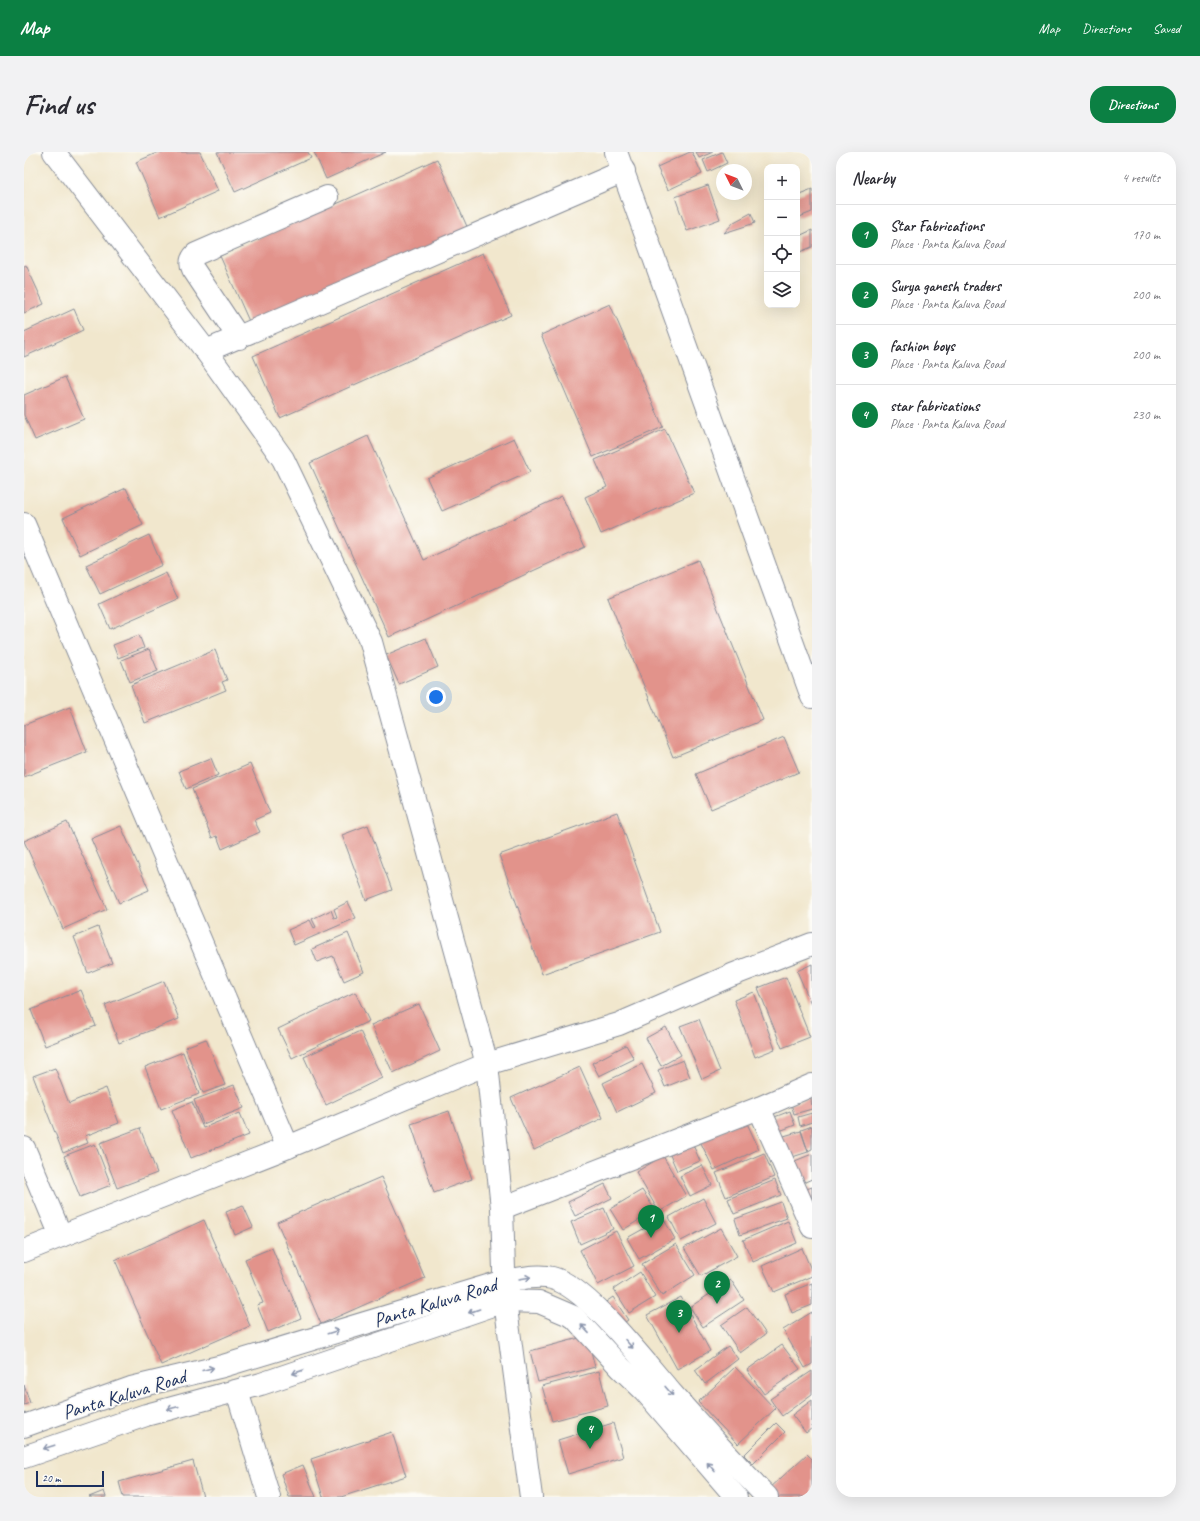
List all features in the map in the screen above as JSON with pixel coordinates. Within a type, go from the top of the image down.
[{"type":"street","points":[[54,152],[206,351],[283,459],[371,642],[487,1064],[502,1208],[504,1291],[531,1497]]},
{"type":"street","points":[[206,351],[239,338],[620,161],[812,697]]},
{"type":"street","points":[[239,338],[193,269],[191,264],[192,259],[196,254],[328,197]]},
{"type":"street","points":[[24,524],[288,1147]]},
{"type":"street","points":[[24,1251],[288,1147],[487,1064],[619,1024],[732,975],[812,944]]},
{"type":"street","points":[[502,1208],[759,1108],[812,1085]]},
{"type":"street","points":[[759,1108],[812,1227]]},
{"type":"street","points":[[24,1148],[61,1236]]},
{"type":"street","name":"Panta Kaluva Road","points":[[24,1456],[146,1415],[261,1384],[504,1291],[533,1276],[552,1278],[564,1283],[578,1292],[597,1309],[674,1396],[767,1497]]},
{"type":"street","name":"Panta Kaluva Road","points":[[24,1426],[132,1388],[222,1366],[504,1291],[539,1302],[574,1318],[644,1390],[736,1497]]},
{"type":"street","points":[[237,1390],[269,1497]]},
{"type":"building","points":[[159,152],[200,152],[218,191],[160,217],[136,162]]},
{"type":"building","points":[[217,152],[308,152],[311,158],[235,192]]},
{"type":"building","points":[[314,152],[386,152],[326,179]]},
{"type":"building","points":[[692,152],[702,174],[668,190],[657,167]]},
{"type":"building","points":[[696,152],[713,152],[699,158]]},
{"type":"building","points":[[722,152],[727,163],[716,164],[716,168],[708,172],[703,160]]},
{"type":"building","points":[[437,159],[469,231],[252,328],[220,256]]},
{"type":"building","points":[[708,185],[720,219],[687,231],[675,197]]},
{"type":"building","points":[[812,189],[812,212],[800,217],[800,200],[800,194]]},
{"type":"building","points":[[751,213],[755,223],[724,233],[734,222]]},
{"type":"building","points":[[812,230],[812,247],[800,252],[800,236]]},
{"type":"building","points":[[483,253],[511,315],[280,418],[253,356]]},
{"type":"building","points":[[26,265],[44,304],[24,313],[24,266]]},
{"type":"building","points":[[610,304],[663,427],[593,457],[541,335]]},
{"type":"building","points":[[74,309],[83,330],[24,357],[24,332]]},
{"type":"building","points":[[65,377],[84,419],[35,440],[24,415],[24,395]]},
{"type":"building","points":[[665,429],[694,493],[601,534],[585,497],[607,487],[595,460]]},
{"type":"building","points":[[368,436],[424,560],[562,496],[585,547],[389,637],[310,463]]},
{"type":"building","points":[[514,438],[530,472],[442,511],[427,478]]},
{"type":"building","points":[[126,488],[143,525],[80,555],[63,518]]},
{"type":"building","points":[[149,535],[162,565],[100,594],[86,565]]},
{"type":"building","points":[[698,560],[763,720],[673,757],[608,598]]},
{"type":"building","points":[[166,573],[178,599],[110,629],[99,604]]},
{"type":"building","points":[[139,635],[144,648],[118,658],[113,645]]},
{"type":"building","points":[[426,638],[438,667],[399,684],[386,655]]},
{"type":"building","points":[[149,649],[158,671],[130,682],[121,660]]},
{"type":"building","points":[[215,650],[227,680],[222,682],[226,690],[145,723],[131,685]]},
{"type":"building","points":[[70,707],[87,752],[24,777],[24,725]]},
{"type":"building","points":[[784,737],[799,772],[711,809],[696,774]]},
{"type":"building","points":[[211,758],[218,775],[186,789],[179,771]]},
{"type":"building","points":[[250,764],[270,813],[254,820],[260,832],[222,849],[217,836],[212,838],[192,789]]},
{"type":"building","points":[[617,812],[660,932],[542,974],[499,855]]},
{"type":"building","points":[[67,822],[107,909],[63,929],[24,841]]},
{"type":"building","points":[[368,825],[392,890],[366,900],[342,835]]},
{"type":"building","points":[[121,826],[149,890],[119,903],[91,839]]},
{"type":"building","points":[[348,902],[356,918],[294,945],[288,930],[310,920],[314,928],[316,927],[312,919],[331,910],[334,918],[337,917],[334,909]]},
{"type":"building","points":[[98,927],[112,963],[88,973],[74,937]]},
{"type":"building","points":[[348,933],[364,972],[344,981],[333,956],[317,962],[312,949]]},
{"type":"building","points":[[812,964],[812,1006],[797,971]]},
{"type":"building","points":[[786,977],[810,1037],[782,1048],[758,988]]},
{"type":"building","points":[[164,981],[179,1019],[119,1043],[105,1005]]},
{"type":"building","points":[[81,990],[96,1026],[45,1046],[31,1010]]},
{"type":"building","points":[[355,992],[369,1021],[292,1058],[278,1029]]},
{"type":"building","points":[[754,992],[775,1049],[755,1057],[734,1000]]},
{"type":"building","points":[[419,1004],[440,1051],[393,1073],[371,1025]]},
{"type":"building","points":[[699,1019],[720,1071],[702,1079],[680,1026]]},
{"type":"building","points":[[666,1027],[681,1055],[661,1066],[646,1038]]},
{"type":"building","points":[[360,1031],[382,1078],[326,1105],[304,1057]]},
{"type":"building","points":[[206,1039],[225,1085],[203,1093],[185,1047]]},
{"type":"building","points":[[626,1045],[634,1059],[599,1076],[592,1063]]},
{"type":"building","points":[[183,1052],[199,1094],[161,1109],[145,1067]]},
{"type":"building","points":[[683,1060],[690,1077],[665,1087],[658,1070]]},
{"type":"building","points":[[642,1064],[656,1093],[617,1112],[603,1083]]},
{"type":"building","points":[[580,1067],[603,1118],[534,1150],[511,1098]]},
{"type":"building","points":[[55,1068],[69,1103],[106,1088],[119,1123],[85,1136],[88,1143],[63,1153],[33,1076]]},
{"type":"building","points":[[234,1085],[244,1108],[203,1124],[194,1100]]},
{"type":"building","points":[[811,1098],[812,1109],[794,1114],[791,1104]]},
{"type":"building","points":[[192,1102],[203,1128],[240,1113],[249,1135],[191,1158],[172,1110]]},
{"type":"building","points":[[449,1111],[472,1179],[434,1193],[411,1124]]},
{"type":"building","points":[[790,1111],[795,1125],[777,1132],[772,1118]]},
{"type":"building","points":[[812,1113],[812,1122],[800,1126],[798,1117]]},
{"type":"building","points":[[745,1119],[759,1149],[714,1170],[700,1141]]},
{"type":"building","points":[[812,1126],[812,1149],[808,1151],[801,1130]]},
{"type":"building","points":[[140,1128],[157,1173],[117,1188],[100,1143]]},
{"type":"building","points":[[801,1131],[808,1152],[783,1160],[777,1138]]},
{"type":"building","points":[[95,1144],[111,1185],[80,1197],[64,1156]]},
{"type":"building","points":[[693,1145],[700,1161],[677,1171],[670,1155]]},
{"type":"building","points":[[764,1153],[774,1177],[726,1197],[716,1173]]},
{"type":"building","points":[[812,1154],[812,1179],[798,1185],[790,1163]]},
{"type":"building","points":[[663,1156],[686,1196],[659,1212],[636,1172]]},
{"type":"building","points":[[702,1165],[712,1185],[690,1196],[680,1176]]},
{"type":"building","points":[[381,1177],[425,1278],[321,1324],[277,1222]]},
{"type":"building","points":[[775,1180],[781,1195],[734,1214],[728,1199]]},
{"type":"building","points":[[605,1184],[612,1198],[575,1216],[568,1202]]},
{"type":"building","points":[[812,1187],[812,1210],[801,1191]]},
{"type":"building","points":[[642,1190],[655,1210],[623,1230],[610,1209]]},
{"type":"building","points":[[703,1198],[716,1223],[681,1241],[669,1217]]},
{"type":"building","points":[[781,1202],[787,1218],[740,1235],[735,1219]]},
{"type":"building","points":[[243,1205],[253,1227],[235,1235],[226,1212]]},
{"type":"building","points":[[604,1208],[613,1229],[580,1244],[571,1222]]},
{"type":"building","points":[[663,1218],[675,1239],[639,1259],[627,1238]]},
{"type":"building","points":[[204,1220],[250,1326],[161,1365],[115,1260]]},
{"type":"building","points":[[788,1221],[797,1243],[753,1262],[743,1240]]},
{"type":"building","points":[[721,1228],[737,1256],[701,1276],[684,1248]]},
{"type":"building","points":[[616,1231],[634,1266],[598,1285],[580,1250]]},
{"type":"building","points":[[676,1244],[695,1275],[662,1296],[642,1264]]},
{"type":"building","points":[[272,1248],[301,1318],[268,1332],[257,1305],[263,1303],[245,1259]]},
{"type":"building","points":[[802,1248],[812,1272],[812,1276],[774,1292],[762,1266]]},
{"type":"building","points":[[640,1272],[655,1297],[629,1313],[614,1289]]},
{"type":"building","points":[[731,1280],[744,1300],[703,1327],[690,1307]]},
{"type":"building","points":[[812,1283],[812,1305],[792,1313],[785,1294]]},
{"type":"building","points":[[613,1297],[628,1320],[616,1328],[600,1306]]},
{"type":"building","points":[[681,1297],[710,1351],[677,1369],[647,1315]]},
{"type":"building","points":[[747,1307],[766,1334],[740,1353],[721,1325]]},
{"type":"building","points":[[812,1312],[812,1364],[805,1368],[783,1330]]},
{"type":"building","points":[[587,1336],[595,1367],[538,1382],[530,1351]]},
{"type":"building","points":[[782,1345],[800,1369],[764,1394],[747,1370]]},
{"type":"building","points":[[728,1346],[738,1359],[705,1384],[695,1370]]},
{"type":"building","points":[[735,1367],[775,1409],[738,1444],[698,1402]]},
{"type":"building","points":[[599,1371],[608,1406],[552,1421],[542,1386]]},
{"type":"building","points":[[812,1371],[812,1394],[782,1416],[770,1399]]},
{"type":"building","points":[[24,1385],[30,1403],[24,1405]]},
{"type":"building","points":[[812,1400],[812,1428],[806,1433],[792,1415]]},
{"type":"building","points":[[613,1423],[623,1457],[568,1474],[558,1440]]},
{"type":"building","points":[[776,1423],[785,1432],[753,1464],[744,1455]]},
{"type":"building","points":[[392,1432],[406,1476],[341,1497],[323,1497],[311,1459]]},
{"type":"building","points":[[807,1454],[812,1459],[812,1494],[809,1497],[776,1497],[769,1489]]},
{"type":"building","points":[[193,1461],[203,1497],[123,1497],[119,1482]]},
{"type":"building","points":[[303,1465],[316,1497],[289,1497],[281,1474]]},
{"type":"building","points":[[104,1491],[106,1497],[89,1497]]},
{"type":"place","name":"Star Fabrications","points":[[651,1238]]},
{"type":"place","name":"Surya ganesh traders","points":[[717,1304]]},
{"type":"place","name":"fashion boys","points":[[679,1333]]},
{"type":"place","name":"star fabrications","points":[[590,1449]]}]
